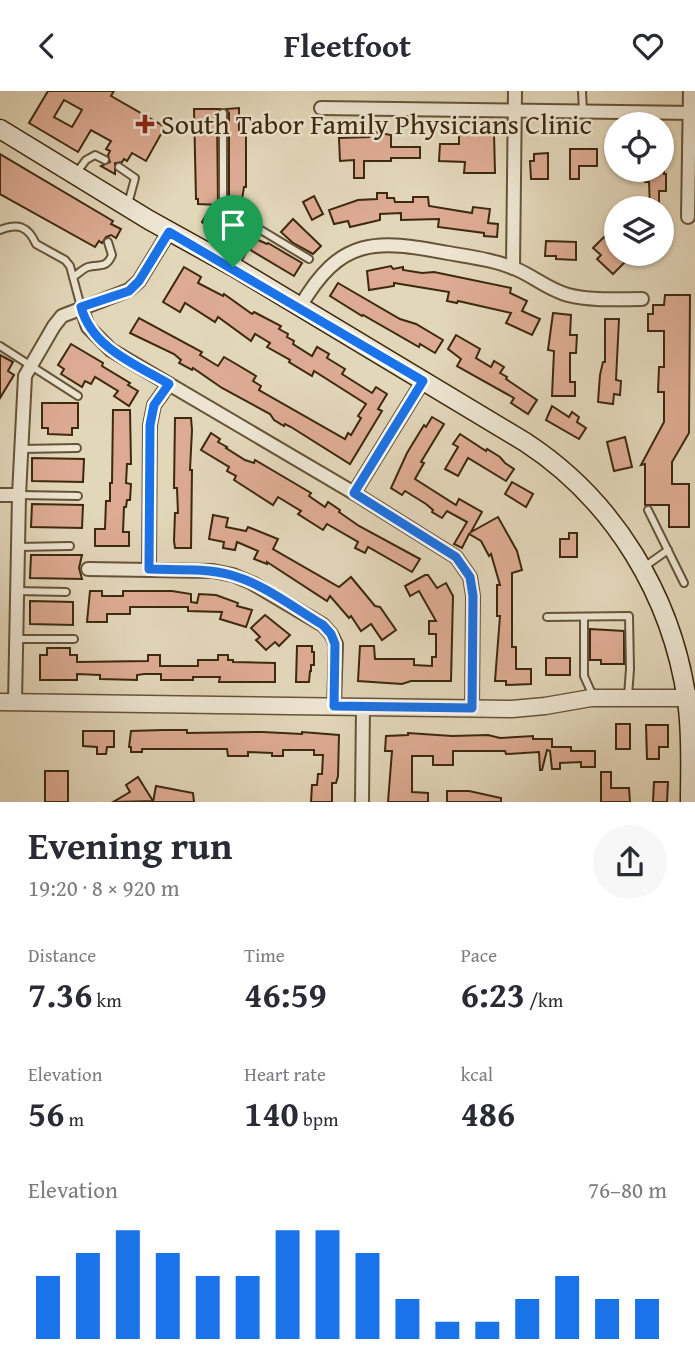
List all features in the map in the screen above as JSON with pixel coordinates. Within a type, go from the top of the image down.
[{"type":"main road","points":[[0,129],[525,442],[562,469],[606,513],[631,547],[643,568],[671,634],[691,698],[690,802]]},
{"type":"street","points":[[513,268],[515,91]]},
{"type":"street","points":[[688,217],[692,113],[690,91]]},
{"type":"street","points":[[321,108],[692,113]]},
{"type":"street","points":[[169,232],[139,281],[129,291],[81,307],[60,319],[30,364],[23,387],[16,639],[8,702],[525,708],[594,698],[691,698]]},
{"type":"street","points":[[300,307],[322,273],[350,253],[369,245],[408,245],[485,260],[513,268],[564,294],[588,299],[642,299]]},
{"type":"street","points":[[81,307],[88,327],[111,350],[354,493],[456,557],[470,577],[473,596],[472,708]]},
{"type":"street","points":[[354,493],[423,381]]},
{"type":"street","points":[[149,569],[150,425],[154,405],[169,384]]},
{"type":"street","points":[[0,495],[19,495]]},
{"type":"street","points":[[88,569],[213,571],[252,583],[323,625],[331,634],[335,644],[334,706]]},
{"type":"street","points":[[362,802],[363,707]]},
{"type":"lane","points":[[582,91],[583,111]]},
{"type":"lane","points":[[223,113],[223,203],[256,227],[309,259]]},
{"type":"lane","points":[[75,174],[86,160],[94,155],[105,160]]},
{"type":"lane","points":[[119,167],[135,178],[127,206]]},
{"type":"lane","points":[[0,230],[16,224],[23,227],[31,233],[36,244],[65,260],[74,277],[81,307]]},
{"type":"lane","points":[[233,267],[256,227]]},
{"type":"lane","points":[[74,277],[89,267],[103,267],[108,263],[112,255],[108,242]]},
{"type":"lane","points":[[0,346],[78,395]]},
{"type":"lane","points":[[21,449],[77,447]]},
{"type":"lane","points":[[19,495],[78,496]]},
{"type":"lane","points":[[648,510],[684,583]]},
{"type":"lane","points":[[18,547],[70,546]]},
{"type":"lane","points":[[643,568],[668,550]]},
{"type":"lane","points":[[17,591],[66,592]]},
{"type":"lane","points":[[547,617],[629,616],[628,698]]},
{"type":"lane","points":[[584,617],[584,677],[594,698]]},
{"type":"lane","points":[[16,639],[74,639]]},
{"type":"building","points":[[48,91],[114,91],[111,96],[165,127],[146,161],[132,153],[127,161],[124,159],[115,163],[115,174],[101,166],[110,162],[110,151],[106,149],[111,141],[91,130],[78,152],[29,123]],"holes":[[[64,100],[82,110],[72,127],[54,117]]]},
{"type":"building","points":[[239,108],[239,130],[246,131],[246,187],[241,205],[236,205],[229,200],[229,113],[226,109]]},
{"type":"building","points":[[194,109],[220,109],[217,113],[218,205],[198,204],[196,199]]},
{"type":"building","points":[[369,131],[391,135],[391,147],[420,147],[420,158],[364,161],[364,178],[354,178],[354,160],[340,161],[339,138],[369,137]]},
{"type":"building","points":[[459,133],[494,133],[495,173],[464,173],[465,162],[439,161],[440,144],[459,144]]},
{"type":"building","points":[[570,149],[597,149],[597,166],[579,166],[579,179],[570,179]]},
{"type":"building","points":[[548,153],[548,179],[531,179],[530,161],[534,161],[534,154]]},
{"type":"building","points":[[0,154],[113,221],[111,224],[121,229],[116,238],[111,235],[106,237],[95,247],[0,194]]},
{"type":"building","points":[[649,182],[666,182],[666,191],[659,191],[659,196],[650,196]]},
{"type":"building","points":[[377,193],[387,193],[387,198],[394,198],[395,202],[413,202],[413,197],[428,197],[429,206],[472,213],[473,207],[490,209],[488,223],[498,224],[497,237],[438,227],[439,219],[401,220],[401,213],[380,214],[380,220],[350,227],[348,221],[334,224],[329,210],[358,200],[377,199]]},
{"type":"building","points":[[314,196],[323,214],[312,220],[303,202]]},
{"type":"building","points":[[210,208],[242,226],[246,234],[240,243],[202,222]]},
{"type":"building","points":[[293,219],[321,246],[313,254],[293,243],[281,232]]},
{"type":"building","points":[[604,237],[604,266],[597,259],[601,255],[593,248]]},
{"type":"building","points":[[256,239],[302,263],[294,276],[252,251],[250,249]]},
{"type":"building","points":[[546,241],[576,242],[576,260],[545,256]]},
{"type":"building","points":[[391,266],[393,269],[403,267],[403,270],[434,272],[511,288],[510,293],[527,301],[522,311],[540,319],[532,335],[506,323],[511,313],[447,301],[449,292],[394,283],[394,286],[369,290],[367,271]]},
{"type":"building","points":[[604,266],[621,266],[613,274]]},
{"type":"building","points":[[184,267],[201,277],[198,283],[223,296],[224,294],[252,314],[254,312],[281,326],[279,329],[288,334],[287,337],[294,341],[293,344],[312,356],[317,347],[329,354],[327,358],[345,369],[342,374],[372,393],[376,387],[387,394],[378,409],[382,411],[350,464],[291,427],[274,420],[270,414],[222,388],[193,368],[192,370],[179,363],[181,360],[174,354],[130,333],[139,318],[202,352],[200,355],[218,366],[224,357],[256,376],[253,381],[261,386],[259,390],[345,439],[348,433],[351,435],[366,404],[314,371],[312,376],[289,362],[290,360],[267,347],[270,343],[255,334],[251,341],[218,317],[215,322],[185,303],[180,312],[163,302]]},
{"type":"building","points":[[338,283],[443,340],[435,353],[420,344],[419,347],[330,296]]},
{"type":"building","points":[[665,295],[690,295],[689,433],[672,462],[672,484],[689,484],[689,527],[669,527],[669,505],[645,505],[645,464],[641,465],[664,422],[664,392],[658,392],[659,367],[664,367],[664,331],[648,331],[648,314],[653,314],[653,305],[664,305]]},
{"type":"building","points":[[553,313],[571,315],[570,335],[577,335],[576,353],[570,353],[570,382],[575,382],[575,396],[552,396],[554,351],[548,350]]},
{"type":"building","points":[[605,319],[619,319],[616,380],[621,381],[620,395],[614,394],[613,404],[598,402],[600,375],[605,362]]},
{"type":"building","points":[[456,335],[480,349],[476,358],[491,367],[494,361],[504,367],[500,373],[507,377],[506,379],[537,400],[528,414],[511,403],[514,398],[457,366],[461,359],[448,349]]},
{"type":"building","points":[[71,344],[103,363],[102,366],[138,391],[129,406],[114,396],[118,391],[95,377],[91,384],[85,381],[82,387],[61,374],[64,369],[58,365]]},
{"type":"building","points":[[0,355],[13,362],[8,371],[14,375],[0,398]]},
{"type":"building","points":[[42,403],[78,403],[78,428],[72,428],[72,435],[48,434],[48,428],[42,428]]},
{"type":"building","points":[[552,406],[569,417],[572,412],[579,417],[577,422],[586,428],[579,439],[546,420]]},
{"type":"building","points":[[113,410],[130,410],[131,464],[127,464],[126,483],[131,484],[130,500],[127,500],[124,507],[123,532],[129,532],[129,546],[95,546],[95,529],[105,529],[106,501],[110,501]]},
{"type":"building","points":[[432,417],[444,424],[421,462],[424,463],[415,479],[456,505],[459,499],[482,512],[471,532],[498,517],[517,551],[522,570],[512,573],[512,647],[516,647],[516,669],[531,669],[531,684],[506,685],[506,681],[495,681],[500,616],[497,616],[497,585],[500,585],[491,554],[489,556],[481,541],[469,534],[462,548],[454,544],[467,522],[447,511],[442,518],[405,491],[402,495],[391,488],[407,453]]},
{"type":"building","points":[[175,418],[191,418],[191,548],[175,548],[174,541],[175,513],[178,513],[177,488],[174,488]]},
{"type":"building","points":[[211,433],[220,439],[218,442],[245,460],[254,463],[255,460],[311,493],[309,496],[325,507],[328,502],[359,526],[420,559],[412,572],[368,547],[365,553],[355,548],[358,542],[327,524],[323,530],[298,514],[301,511],[278,497],[273,505],[234,480],[236,476],[227,471],[229,467],[201,450]]},
{"type":"building","points":[[460,434],[500,457],[514,469],[506,481],[468,458],[458,476],[445,469],[458,447],[453,444]]},
{"type":"building","points":[[625,437],[632,467],[614,471],[607,442]]},
{"type":"building","points":[[32,458],[84,459],[83,482],[32,481]]},
{"type":"building","points":[[512,482],[533,494],[526,507],[505,494]]},
{"type":"building","points":[[32,504],[83,505],[82,528],[31,527]]},
{"type":"building","points":[[213,515],[228,518],[226,527],[246,531],[248,527],[278,539],[273,549],[339,587],[351,577],[375,606],[380,607],[396,630],[382,640],[371,624],[361,631],[351,616],[349,618],[330,596],[327,601],[267,562],[254,559],[258,551],[237,542],[235,550],[223,548],[224,542],[209,539]]},
{"type":"building","points":[[569,533],[577,533],[577,557],[560,557],[560,539],[569,539]]},
{"type":"building","points":[[31,555],[82,555],[79,568],[82,579],[30,578]]},
{"type":"building","points":[[428,575],[437,588],[446,583],[453,596],[451,681],[411,681],[402,684],[358,681],[360,646],[374,646],[375,659],[414,659],[414,665],[432,666],[432,657],[436,657],[436,634],[429,634],[429,621],[436,621],[419,591],[410,596],[405,586]]},
{"type":"building","points":[[90,591],[102,591],[102,596],[123,596],[123,591],[172,591],[191,594],[191,602],[197,603],[199,594],[216,595],[252,610],[246,627],[220,619],[222,612],[188,611],[188,607],[130,607],[130,614],[107,614],[107,622],[87,622]]},
{"type":"building","points":[[30,601],[73,602],[73,625],[30,624]]},
{"type":"building","points":[[265,615],[290,635],[279,646],[275,642],[266,650],[256,640],[260,637],[251,628]]},
{"type":"building","points":[[590,629],[624,631],[624,664],[601,664],[601,660],[590,660]]},
{"type":"building","points":[[297,646],[312,646],[314,652],[314,665],[311,665],[309,682],[296,682]]},
{"type":"building","points":[[47,648],[70,648],[70,655],[77,655],[77,662],[148,661],[148,655],[160,655],[160,666],[198,666],[198,660],[218,660],[218,655],[228,655],[228,660],[233,662],[275,663],[275,682],[219,682],[220,677],[161,680],[161,674],[137,675],[137,680],[100,679],[100,675],[77,674],[77,680],[40,680],[40,655],[47,655]]},
{"type":"building","points":[[546,658],[570,658],[570,675],[546,675]]},
{"type":"building","points":[[616,724],[630,724],[630,749],[616,749]]},
{"type":"building","points":[[646,725],[668,725],[668,747],[659,747],[659,759],[647,759]]},
{"type":"building","points":[[187,730],[187,733],[302,732],[339,735],[338,776],[336,783],[332,783],[332,802],[311,802],[312,785],[317,785],[318,774],[322,774],[323,755],[314,755],[314,750],[283,750],[283,756],[248,752],[248,756],[228,756],[227,749],[142,749],[142,752],[131,752],[129,747],[131,731]]},
{"type":"building","points":[[83,731],[114,731],[114,747],[107,747],[106,754],[97,754],[97,747],[83,746]]},
{"type":"building","points":[[408,733],[488,735],[500,738],[533,736],[533,739],[552,739],[552,747],[571,747],[571,751],[595,751],[595,767],[581,767],[581,762],[560,763],[560,769],[552,769],[550,751],[547,750],[542,770],[539,752],[506,754],[505,751],[453,751],[453,765],[433,765],[433,756],[412,756],[412,792],[428,793],[428,802],[388,802],[392,751],[385,751],[386,736]]},
{"type":"building","points":[[45,771],[68,771],[68,802],[45,802]]},
{"type":"building","points":[[601,772],[611,772],[611,788],[629,788],[630,802],[601,802]]},
{"type":"building","points":[[138,777],[153,801],[113,802],[130,792],[126,785]]},
{"type":"building","points":[[654,782],[668,782],[667,802],[653,802]]},
{"type":"building","points":[[156,786],[193,793],[194,802],[153,802]]},
{"type":"building","points":[[447,791],[469,791],[501,798],[501,802],[447,802]]},
{"type":"place","name":"South Tabor Family Physicians Clinic","points":[[145,124]]},
{"type":"route","points":[[169,232],[233,267],[423,381],[354,493],[456,557],[464,566],[470,577],[473,596],[472,708],[334,706],[335,644],[323,625],[252,583],[233,576],[213,571],[149,569],[150,425],[154,405],[169,384],[111,350],[96,337],[88,327],[81,307],[129,291],[139,281],[169,232]]}]
